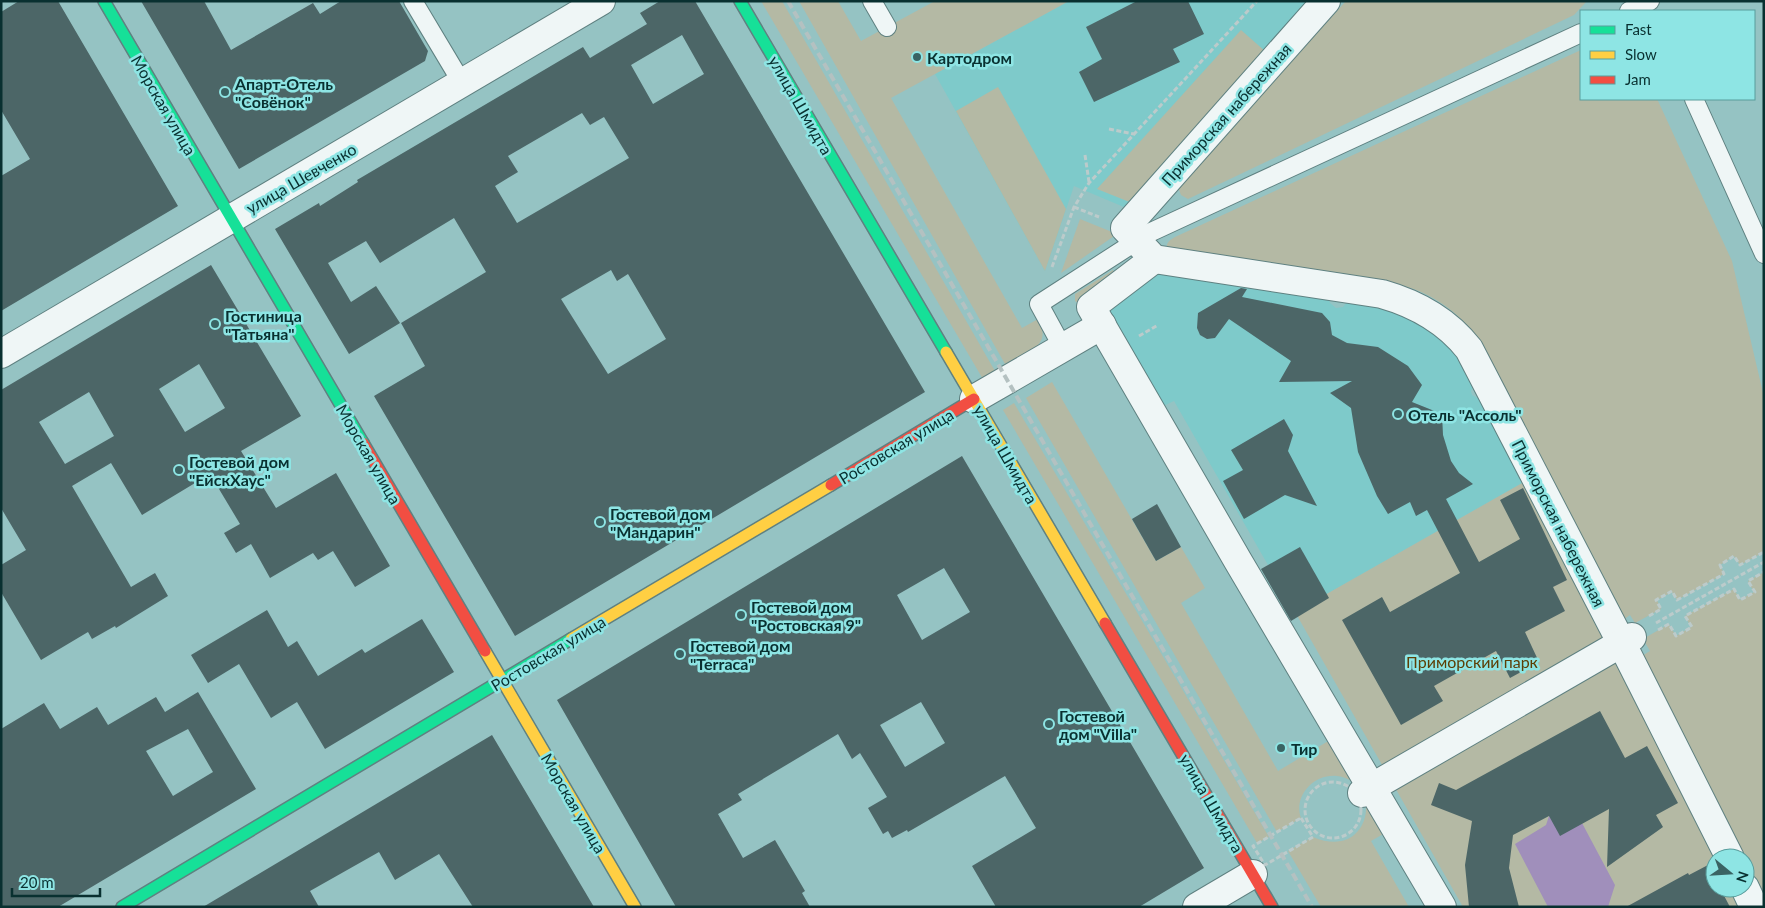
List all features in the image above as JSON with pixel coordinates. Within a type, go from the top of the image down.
[{"type":"street","name":"Морская улица","points":[[104,1],[635,907]]},
{"type":"street","name":"улица Шевченко","points":[[1,354],[601,1]]},
{"type":"street","name":"улица Шмидта","points":[[740,1],[1272,907]]},
{"type":"street","name":"Приморская набережная","points":[[1326,1],[1139,243],[1382,294],[1418,307],[1448,327],[1469,349],[1637,633],[1726,848]]},
{"type":"street","points":[[1139,243],[1092,307],[1360,789],[1442,907]]},
{"type":"street","points":[[974,399],[1102,325]]},
{"type":"street","name":"Ростовская улица","points":[[122,907],[974,399]]},
{"type":"street","points":[[1360,789],[1637,633]]},
{"type":"street","points":[[1197,907],[1254,874]]},
{"type":"lane","points":[[413,1],[462,84]]},
{"type":"lane","points":[[872,1],[887,27]]},
{"type":"lane","points":[[1631,10],[1650,1]]},
{"type":"lane","points":[[1067,345],[1039,304],[1139,243],[1149,233],[1580,33]]},
{"type":"lane","points":[[1694,100],[1764,254]]},
{"type":"path","points":[[1039,304],[1074,207],[1089,182],[1257,1]]},
{"type":"path","points":[[1109,129],[1134,134]]},
{"type":"path","points":[[1085,155],[1089,182]]},
{"type":"path","points":[[1637,633],[1661,609],[1656,600],[1672,591],[1677,600],[1724,574],[1720,564],[1734,556],[1740,566],[1764,552]]},
{"type":"path","points":[[1637,633],[1764,562]]},
{"type":"path","points":[[1637,633],[1669,624],[1676,636],[1692,627],[1685,616],[1734,589],[1740,600],[1754,592],[1748,581],[1764,572]]},
{"type":"path","points":[[1337,782],[1360,789],[1355,794],[1360,803],[1358,822],[1350,832],[1338,838],[1322,836],[1311,828],[1306,820],[1305,808],[1308,797],[1315,788],[1326,783],[1337,782]]},
{"type":"path","points":[[1301,818],[1312,837],[1288,851],[1265,865],[1253,846],[1301,818]]},
{"type":"shaded area","points":[[1069,1],[1315,1],[1131,210],[1074,186],[1045,271],[935,74]]},
{"type":"shaded area","points":[[1154,271],[1328,297],[1330,303],[1336,308],[1343,307],[1349,300],[1406,314],[1451,344],[1474,386],[1471,391],[1472,395],[1481,400],[1524,482],[1295,612],[1174,401],[1161,407],[1106,307]]},
{"type":"shaded area","points":[[1549,816],[1582,823],[1615,885],[1608,907],[1548,907],[1515,844],[1546,825]]},
{"type":"green space","points":[[761,1],[782,1],[999,378],[987,386]]},
{"type":"green space","points":[[799,1],[838,1],[861,41],[935,1],[1069,1],[891,98],[1022,328],[1038,319],[1042,329],[1042,336],[1040,343],[1035,348],[1005,364]]},
{"type":"green space","points":[[1346,1],[1587,1],[1574,15],[1188,199],[1181,195],[1178,187],[1181,182]]},
{"type":"green space","points":[[1241,30],[1266,52],[1132,203],[1097,189]]},
{"type":"green space","points":[[1580,50],[1580,100],[1657,100],[1732,261],[1764,397],[1764,552],[1740,565],[1734,556],[1720,565],[1724,574],[1677,600],[1672,592],[1657,600],[1661,609],[1635,623],[1630,615],[1623,620],[1479,340],[1464,322],[1448,308],[1438,301],[1407,287],[1167,249],[1170,240]]},
{"type":"green space","points":[[998,87],[1066,209],[1045,271],[956,111]]},
{"type":"green space","points":[[1080,219],[1117,234],[1061,273]]},
{"type":"green space","points":[[1113,270],[1116,277],[1079,304],[1075,301],[1075,294]]},
{"type":"green space","points":[[1052,382],[1156,561],[1181,547],[1205,588],[1181,603],[1278,771],[1330,740],[1359,788],[1352,781],[1337,776],[1318,779],[1309,786],[1301,797],[1299,810],[1301,818],[1277,832],[1026,398]]},
{"type":"green space","points":[[1014,403],[1269,837],[1257,843],[1003,410]]},
{"type":"green space","name":"Приморский парк","points":[[1524,482],[1710,848],[1705,848],[1705,898],[1738,898],[1743,907],[1463,907],[1295,612]]},
{"type":"green space","points":[[1764,572],[1764,895],[1755,877],[1755,848],[1740,848],[1642,656],[1650,651],[1643,639],[1669,624],[1676,636],[1691,627],[1685,616],[1734,589],[1740,600],[1754,592],[1748,581]]},
{"type":"green space","points":[[1363,796],[1385,833],[1371,841],[1409,907],[1321,907],[1288,851],[1313,837],[1333,842],[1348,839],[1359,830],[1365,818],[1366,805]]},
{"type":"building","points":[[19,1],[58,1],[178,206],[1,311],[1,176],[30,159],[1,110],[1,12]]},
{"type":"building","points":[[141,1],[204,1],[231,50],[313,3],[320,14],[341,1],[399,1],[428,51],[425,61],[239,169]]},
{"type":"building","points":[[660,1],[695,1],[925,392],[515,636],[374,396],[425,366],[401,323],[486,272],[454,218],[380,263],[366,241],[328,263],[351,302],[376,286],[400,323],[349,354],[275,229],[319,203],[320,206],[358,182],[357,180],[583,47],[590,58],[647,24],[640,13]],"holes":[[[682,35],[704,74],[653,104],[631,65]],[[582,113],[590,125],[604,117],[629,158],[517,223],[495,186],[518,172],[508,156]],[[611,270],[617,281],[628,274],[666,339],[608,374],[561,299]]]},
{"type":"building","points":[[1137,1],[1188,1],[1204,34],[1173,49],[1180,62],[1094,102],[1079,72],[1102,59],[1086,27]]},
{"type":"building","points":[[211,265],[301,416],[241,451],[276,508],[336,473],[390,566],[355,587],[333,551],[318,560],[313,553],[270,578],[251,544],[236,553],[224,533],[240,524],[210,474],[142,515],[111,463],[72,486],[131,587],[155,573],[168,596],[116,628],[115,626],[92,639],[88,632],[41,660],[1,592],[1,565],[26,550],[1,508],[1,390]],"holes":[[[199,364],[225,408],[185,432],[159,389]],[[89,392],[114,436],[65,464],[39,422]]]},
{"type":"building","points":[[1241,288],[1247,289],[1242,297],[1322,313],[1330,322],[1332,335],[1347,343],[1378,347],[1408,366],[1422,385],[1412,402],[1442,414],[1443,435],[1451,461],[1459,473],[1473,484],[1446,499],[1479,562],[1520,539],[1500,500],[1523,488],[1567,580],[1553,587],[1565,611],[1525,632],[1539,662],[1510,678],[1496,651],[1434,686],[1443,701],[1401,725],[1342,620],[1382,597],[1390,612],[1460,573],[1427,510],[1416,516],[1410,502],[1388,514],[1377,496],[1358,452],[1351,408],[1330,393],[1352,381],[1279,382],[1291,361],[1229,319],[1215,338],[1207,339],[1200,335],[1197,328],[1198,313]]},
{"type":"building","points":[[1284,419],[1293,435],[1288,451],[1317,506],[1285,495],[1244,519],[1223,481],[1243,470],[1231,450]]},
{"type":"building","points":[[962,456],[1204,868],[1139,907],[996,907],[972,866],[1036,828],[1005,776],[908,832],[907,830],[892,838],[888,831],[883,834],[868,808],[887,797],[860,753],[852,759],[838,734],[738,794],[742,800],[718,814],[743,858],[775,840],[805,891],[802,893],[810,907],[676,907],[557,700]],"holes":[[[944,568],[970,612],[922,640],[897,595]],[[921,702],[945,743],[905,767],[880,725]]]},
{"type":"building","points":[[1157,504],[1181,547],[1156,561],[1132,519]]},
{"type":"building","points":[[1300,547],[1329,598],[1291,621],[1261,569]]},
{"type":"building","points":[[267,610],[288,647],[297,641],[318,676],[362,649],[365,653],[422,619],[454,672],[325,749],[297,702],[271,718],[239,664],[208,683],[191,655]]},
{"type":"building","points":[[198,692],[256,789],[58,907],[1,907],[1,729],[44,703],[60,729],[97,707],[108,725],[156,697],[165,712]],"holes":[[[188,729],[213,772],[173,796],[146,751]]]},
{"type":"building","points":[[1600,711],[1625,758],[1647,746],[1678,803],[1656,815],[1663,827],[1607,867],[1609,809],[1560,836],[1549,816],[1513,835],[1509,868],[1519,907],[1469,907],[1465,865],[1472,821],[1431,805],[1439,783],[1456,790]]},
{"type":"building","points":[[492,735],[594,907],[473,907],[439,854],[395,880],[379,852],[310,891],[319,907],[203,907]]},
{"type":"building","points":[[1705,867],[1705,898],[1725,898],[1730,907],[1626,907],[1688,873],[1689,875]]},
{"type":"railway","points":[[788,1],[1312,907]]},
{"type":"traffic: fast","points":[[104,1],[363,443]]},
{"type":"traffic: fast","points":[[740,1],[946,352]]},
{"type":"traffic: fast","points":[[122,907],[571,639]]},
{"type":"traffic: slow","points":[[946,352],[1105,623]]},
{"type":"traffic: slow","points":[[571,639],[831,485]]},
{"type":"traffic: slow","points":[[485,651],[635,907]]},
{"type":"traffic: jam","points":[[831,485],[974,399]]},
{"type":"traffic: jam","points":[[363,443],[485,651]]},
{"type":"traffic: jam","points":[[1105,623],[1272,907]]},
{"type":"place","name":"Картодром","points":[[917,57]]},
{"type":"place","name":"Апарт-Отель \"Совёнок\"","points":[[225,92]]},
{"type":"place","name":"Гостиница \"Татьяна\"","points":[[215,324]]},
{"type":"place","name":"Отель \"Ассоль\"","points":[[1398,414]]},
{"type":"place","name":"Гостевой дом \"ЕйскХаус\"","points":[[179,470]]},
{"type":"place","name":"Гостевой дом \"Мандарин\"","points":[[600,522]]},
{"type":"place","name":"Гостевой дом \"Ростовская 9\"","points":[[741,615]]},
{"type":"place","name":"Гостевой дом \"Terraca\"","points":[[680,654]]},
{"type":"place","name":"Гостевой дом \"Villa\"","points":[[1049,724]]},
{"type":"place","name":"Тир","points":[[1281,748]]}]
